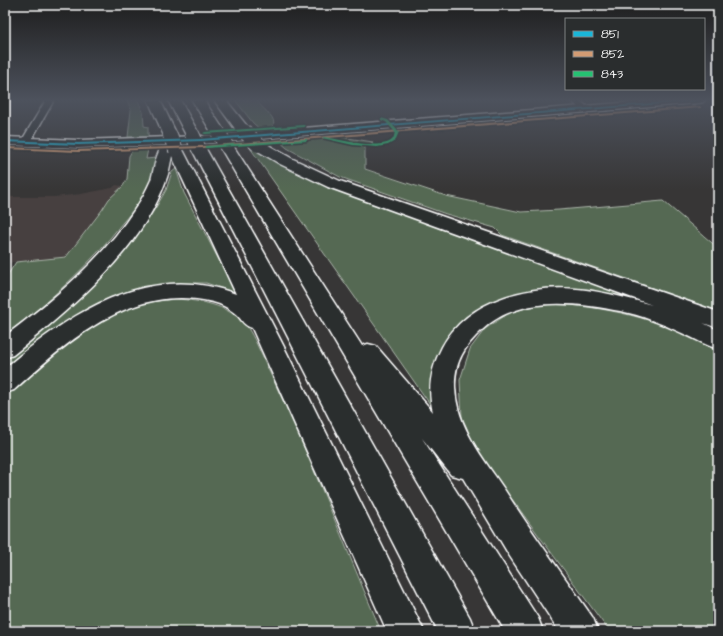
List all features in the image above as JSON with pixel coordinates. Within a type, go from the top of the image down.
[{"type":"highway","points":[[168,130],[406,631]]},
{"type":"highway","points":[[5,349],[36,325],[75,290],[105,259],[129,230],[148,203],[157,185],[174,142],[174,130]]},
{"type":"highway","points":[[216,130],[526,631]]},
{"type":"highway","points":[[243,130],[258,145],[296,167],[334,184],[718,320]]},
{"type":"highway","points":[[174,142],[427,575],[457,631]]},
{"type":"highway","points":[[316,290],[504,517]]},
{"type":"highway","points":[[5,383],[48,345],[66,331],[90,316],[122,302],[142,296],[169,291],[196,291],[218,295],[237,303],[250,314],[263,336],[272,347]]},
{"type":"highway","points":[[580,631],[504,517],[461,448],[449,422],[442,394],[445,367],[455,344],[468,327],[487,312],[510,303],[534,298],[558,296],[609,301],[642,309],[674,320],[718,340]]},
{"type":"main road","points":[[5,141],[78,144],[174,142],[347,130]]},
{"type":"street","points":[[26,142],[33,130]]},
{"type":"shaded area","points":[[116,185],[123,186],[109,199],[66,257],[5,263],[5,197],[54,197],[112,188]]},
{"type":"green space","points":[[129,130],[148,130],[148,137],[128,137]]},
{"type":"green space","points":[[335,136],[373,142],[365,146],[365,169],[446,196],[521,212],[663,201],[718,248],[718,311],[502,235],[495,228],[446,214],[340,177],[287,148],[279,141]]},
{"type":"green space","points":[[251,144],[280,163],[718,325],[718,334],[603,295],[478,311],[432,407],[248,145]]},
{"type":"green space","points":[[133,149],[148,149],[146,159],[156,158],[150,182],[141,200],[83,268],[53,296],[5,335],[5,279],[16,262],[66,257],[109,199],[123,186],[127,179],[129,156]]},
{"type":"green space","points":[[176,169],[184,193],[236,293],[206,283],[170,283],[133,291],[5,371],[5,356],[125,248],[146,223],[166,190],[172,172]]},
{"type":"green space","points":[[176,299],[204,302],[220,307],[236,316],[247,326],[300,438],[381,631],[5,631],[5,397],[58,348],[87,327],[119,310],[133,306]]},
{"type":"green space","points":[[558,304],[600,309],[641,318],[680,331],[718,349],[718,631],[609,631],[478,453],[462,417],[460,380],[470,349],[485,329],[509,313],[532,306]]},
{"type":"transit line","name":"843","points":[[205,133],[252,130]]},
{"type":"transit line","name":"851","points":[[5,141],[78,144],[201,140],[329,130]]},
{"type":"transit line","name":"843","points":[[324,138],[366,146],[377,146],[387,144],[394,140],[397,132],[395,130]]},
{"type":"transit line","name":"852","points":[[5,148],[78,151],[202,147],[418,130]]},
{"type":"transit line","name":"843","points":[[206,147],[306,140]]}]
